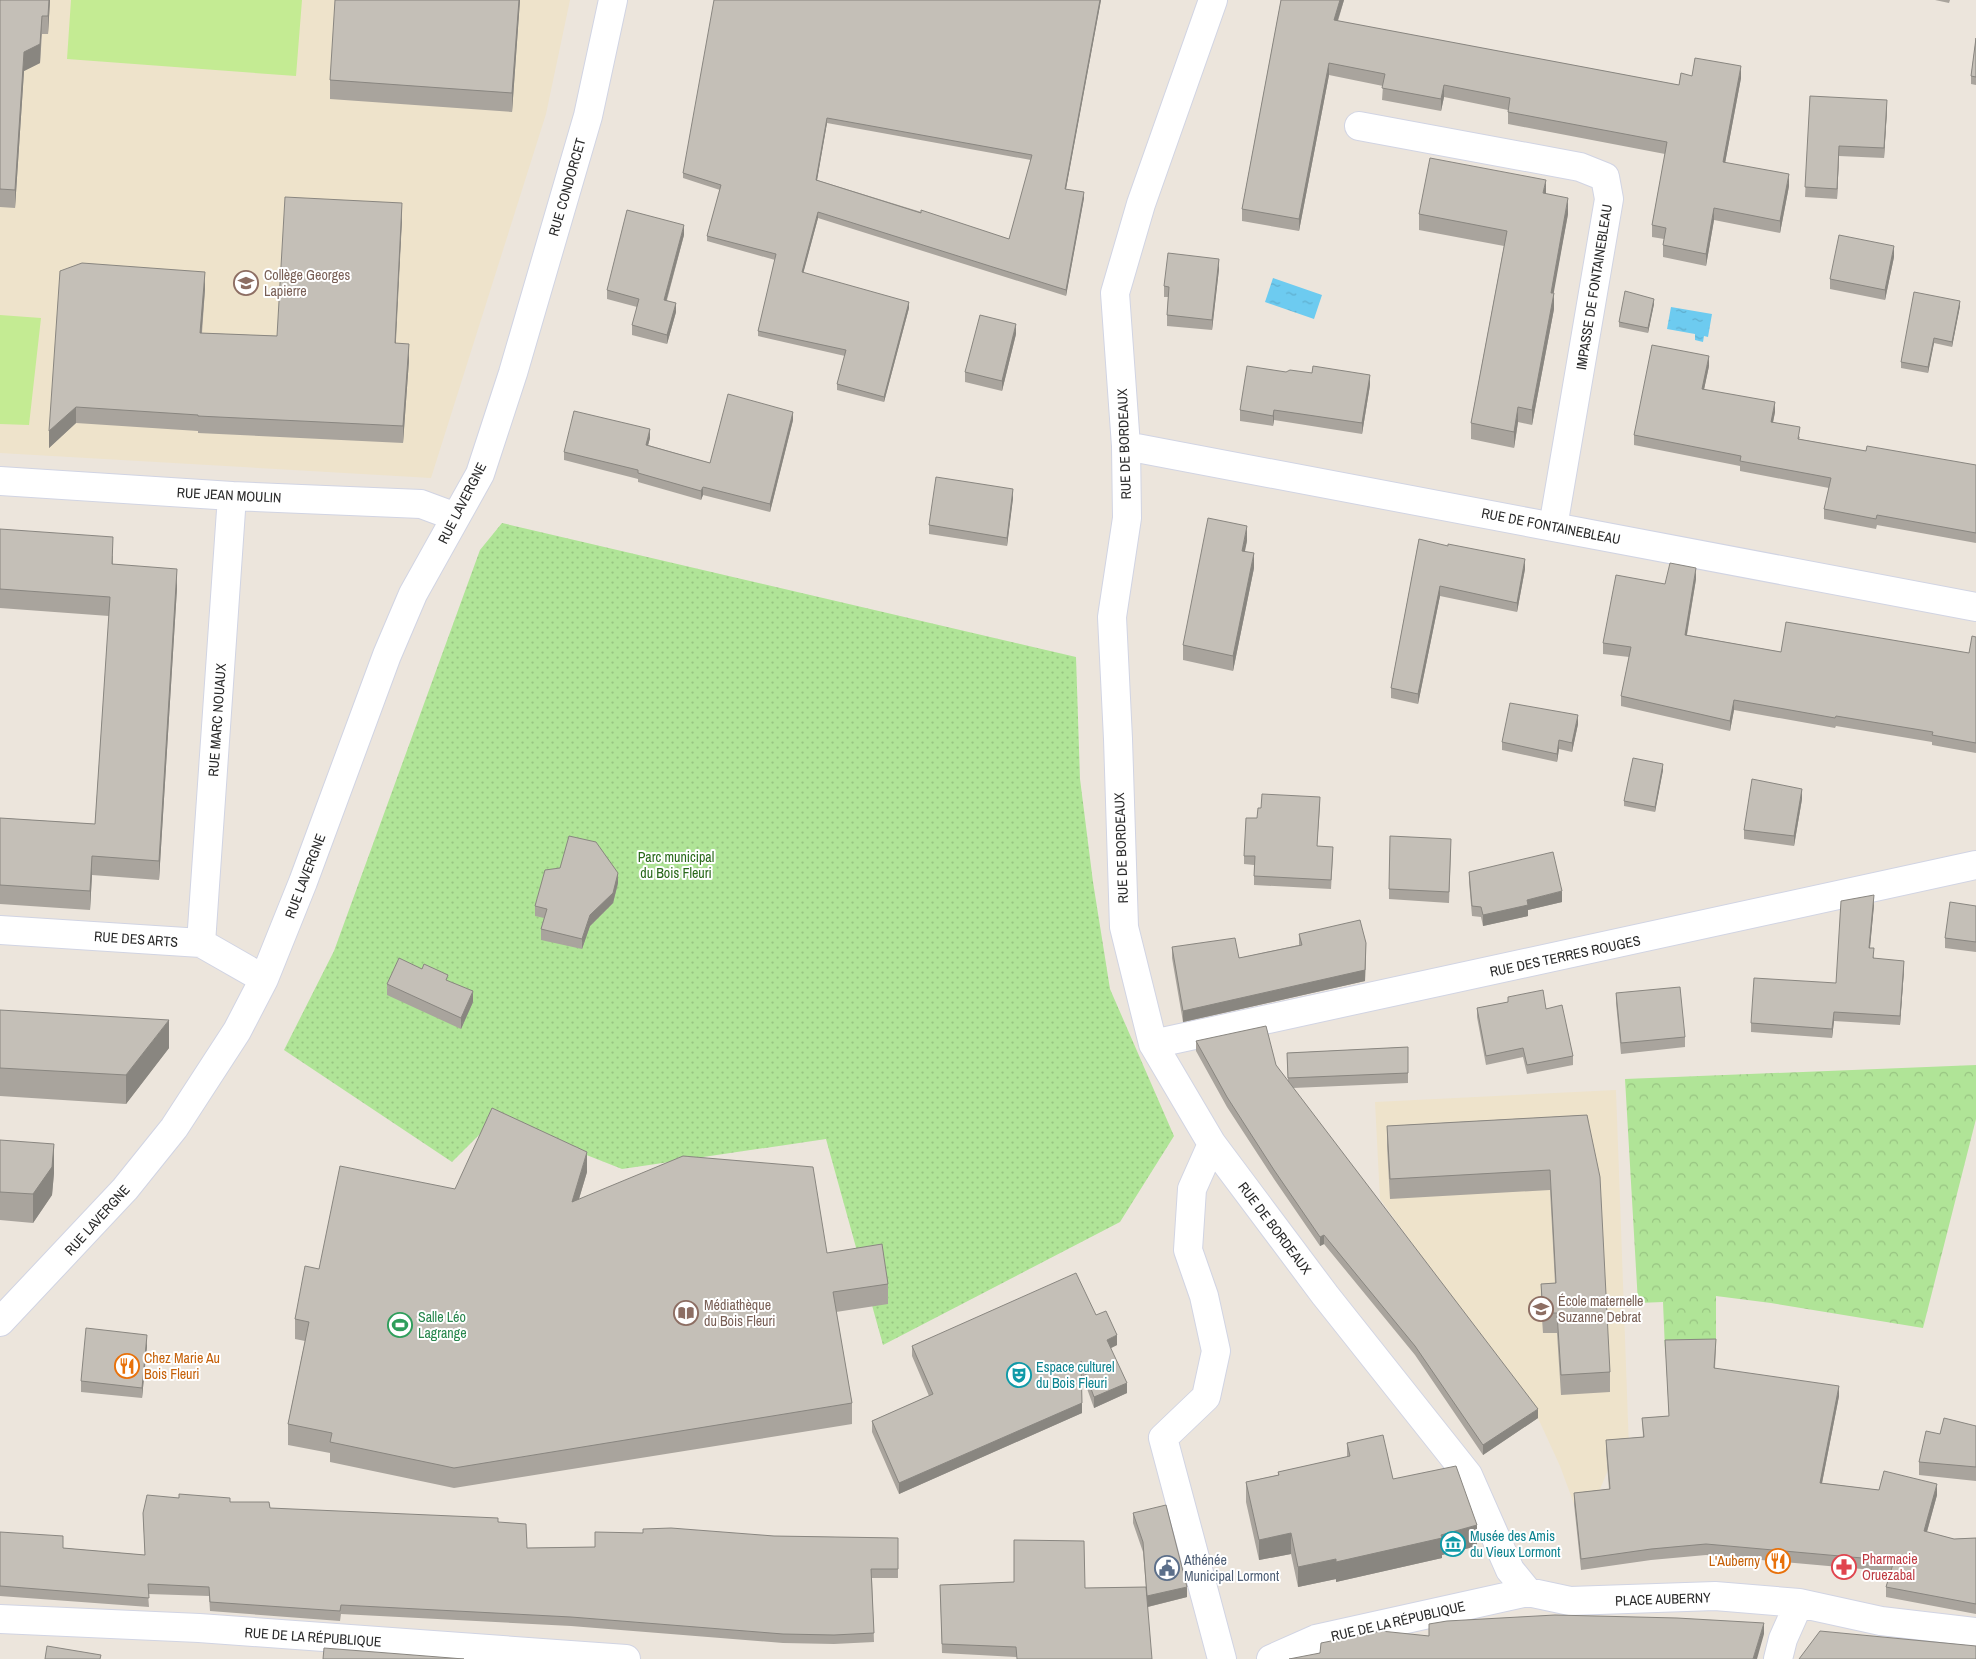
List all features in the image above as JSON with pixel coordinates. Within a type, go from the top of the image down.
[{"type":"street","name":"RUE CONDORCET","points":[[513,372],[588,116],[614,0]]},
{"type":"street","name":"RUE DE BORDEAUX","points":[[1214,0],[1141,204],[1115,293],[1126,446],[1127,518],[1112,617],[1124,927],[1153,1044],[1212,1144],[1325,1295],[1468,1475],[1510,1570],[1528,1592]]},
{"type":"street","name":"IMPASSE DE FONTAINEBLEAU","points":[[1358,126],[1580,167],[1605,177],[1609,199],[1553,527]]},
{"type":"street","name":"RUE LAVERGNE","points":[[0,1322],[125,1189],[174,1128],[237,1031],[264,979],[303,882],[387,655],[413,594],[480,474],[513,372]]},
{"type":"street","name":"RUE DE FONTAINEBLEAU","points":[[1126,446],[1976,607]]},
{"type":"street","name":"RUE JEAN MOULIN","points":[[0,481],[232,496],[421,504],[456,517]]},
{"type":"street","name":"RUE MARC NOUAUX","points":[[201,943],[232,496]]},
{"type":"street","name":"RUE DES TERRES ROUGES","points":[[1153,1044],[1976,865]]},
{"type":"street","name":"RUE DES ARTS","points":[[0,930],[201,943],[264,979]]},
{"type":"street","points":[[1212,1144],[1192,1189],[1188,1250],[1204,1296],[1216,1351],[1206,1397],[1163,1438],[1222,1659]]},
{"type":"street","name":"PLACE AUBERNY","points":[[1528,1592],[1570,1601],[1715,1596],[1798,1603],[1881,1620],[1976,1632]]},
{"type":"street","name":"RUE DE LA RÉPUBLIQUE","points":[[1271,1659],[1316,1639],[1528,1592]]},
{"type":"street","points":[[1778,1659],[1783,1639],[1798,1603]]},
{"type":"street","name":"RUE DE LA RÉPUBLIQUE","points":[[0,1619],[198,1628],[304,1648],[626,1659]]},
{"type":"shaded area","name":"Collège Georges Lapierre","points":[[0,0],[570,0],[546,114],[431,478],[0,453]]},
{"type":"shaded area","name":"École maternelle Suzanne Debrat","points":[[1616,1090],[1629,1449],[1606,1451],[1608,1470],[1595,1501],[1574,1504],[1560,1466],[1538,1418],[1380,1199],[1375,1102]]},
{"type":"green space","points":[[71,0],[302,0],[296,76],[67,59]]},
{"type":"green space","points":[[0,315],[41,318],[29,425],[0,424]]},
{"type":"green space","name":"Parc municipal du Bois Fleuri","points":[[502,523],[1076,657],[1080,779],[1093,882],[1110,989],[1174,1136],[1120,1222],[883,1345],[826,1139],[622,1169],[495,1119],[452,1162],[284,1050],[334,951],[480,550]]},
{"type":"green space","points":[[1976,1065],[1976,1119],[1923,1328],[1716,1296],[1716,1349],[1665,1350],[1663,1302],[1638,1303],[1625,1079]]},
{"type":"water","points":[[1273,278],[1322,295],[1314,319],[1265,302]]},
{"type":"water","points":[[1671,307],[1712,314],[1708,337],[1704,336],[1703,342],[1695,340],[1695,334],[1667,329]]},
{"type":"building","points":[[0,0],[49,0],[48,16],[42,16],[40,44],[24,52],[15,190],[0,189]]},
{"type":"building","points":[[335,0],[519,0],[512,93],[330,80]]},
{"type":"building","points":[[714,0],[1100,0],[1065,189],[1084,192],[1066,290],[818,212],[802,272],[909,302],[884,397],[837,384],[846,350],[758,331],[776,254],[707,236],[721,185],[683,173]],"holes":[[[827,118],[1032,155],[1009,239],[921,210],[921,213],[816,180]]]},
{"type":"building","points":[[1281,0],[1340,0],[1334,20],[1679,85],[1681,73],[1692,76],[1695,58],[1741,66],[1723,162],[1789,174],[1780,221],[1714,208],[1706,254],[1663,245],[1666,228],[1652,225],[1667,142],[1508,112],[1510,98],[1444,85],[1441,99],[1382,88],[1385,74],[1329,63],[1299,219],[1242,209]]},
{"type":"building","points":[[1976,38],[1976,77],[1971,76]]},
{"type":"building","points":[[1810,96],[1887,100],[1884,148],[1839,146],[1837,189],[1805,187]]},
{"type":"building","points":[[1430,158],[1546,180],[1543,193],[1568,198],[1551,293],[1554,293],[1532,410],[1518,407],[1514,432],[1471,423],[1507,231],[1419,214]]},
{"type":"building","points":[[285,197],[402,203],[395,343],[409,344],[403,426],[198,416],[76,407],[49,431],[60,271],[82,263],[205,272],[200,333],[277,336]]},
{"type":"building","points":[[627,210],[684,225],[664,300],[676,303],[667,335],[632,325],[639,299],[607,290]]},
{"type":"building","points":[[1839,235],[1894,246],[1885,290],[1830,279]]},
{"type":"building","points":[[1168,253],[1219,259],[1212,320],[1167,315],[1169,287],[1164,286]]},
{"type":"building","points":[[1625,291],[1654,299],[1648,328],[1619,322]]},
{"type":"building","points":[[1914,292],[1960,301],[1952,342],[1934,338],[1928,367],[1901,362]]},
{"type":"building","points":[[980,315],[1016,324],[1002,381],[965,372]]},
{"type":"building","points":[[1652,345],[1709,356],[1702,389],[1775,402],[1771,422],[1800,427],[1798,439],[1866,451],[1867,446],[1976,465],[1976,533],[1877,515],[1876,519],[1824,509],[1831,478],[1740,461],[1741,456],[1634,435]]},
{"type":"building","points":[[1247,366],[1286,372],[1290,370],[1312,373],[1313,366],[1370,375],[1362,423],[1274,410],[1273,416],[1240,410]]},
{"type":"building","points":[[728,394],[793,412],[770,504],[703,487],[701,491],[638,473],[638,470],[564,452],[574,411],[650,429],[646,445],[710,463]]},
{"type":"building","points":[[936,477],[1013,489],[1007,538],[929,525]]},
{"type":"building","points":[[1208,518],[1247,526],[1242,551],[1254,553],[1233,656],[1183,645]]},
{"type":"building","points":[[0,529],[113,537],[112,564],[177,569],[159,861],[92,856],[90,891],[0,885],[0,818],[95,824],[110,597],[0,589]]},
{"type":"building","points":[[1419,539],[1448,546],[1448,544],[1525,559],[1517,603],[1440,586],[1418,694],[1391,688]]},
{"type":"building","points":[[1670,563],[1696,568],[1685,635],[1781,652],[1786,622],[1969,653],[1972,636],[1976,637],[1976,743],[1932,735],[1933,732],[1836,716],[1835,718],[1734,700],[1730,721],[1621,696],[1631,647],[1603,643],[1616,575],[1665,584]]},
{"type":"building","points":[[1510,703],[1578,715],[1572,743],[1559,740],[1557,754],[1502,742]]},
{"type":"building","points":[[1633,758],[1663,764],[1655,807],[1624,801]]},
{"type":"building","points":[[1752,779],[1802,789],[1794,836],[1744,830]]},
{"type":"building","points":[[1262,794],[1320,797],[1317,846],[1333,847],[1331,880],[1254,876],[1255,856],[1244,856],[1246,818],[1257,818],[1258,808],[1261,808]]},
{"type":"building","points":[[569,836],[596,842],[618,873],[613,893],[590,915],[582,939],[541,929],[547,909],[535,906],[545,870],[560,868]]},
{"type":"building","points":[[1390,836],[1451,839],[1449,892],[1389,889]]},
{"type":"building","points":[[1553,852],[1562,891],[1527,900],[1528,905],[1483,915],[1481,907],[1472,906],[1469,872]]},
{"type":"building","points":[[1874,895],[1869,948],[1874,948],[1873,958],[1904,961],[1900,1016],[1834,1012],[1832,1029],[1751,1023],[1754,978],[1836,983],[1841,901]]},
{"type":"building","points":[[1950,902],[1976,906],[1976,942],[1945,938]]},
{"type":"building","points":[[1360,920],[1366,943],[1365,970],[1183,1011],[1172,947],[1235,938],[1239,958],[1302,945],[1299,934]]},
{"type":"building","points":[[399,958],[422,969],[424,964],[448,975],[446,980],[473,991],[461,1018],[387,984]]},
{"type":"building","points":[[1680,987],[1685,1037],[1621,1043],[1616,993]]},
{"type":"building","points":[[1543,990],[1546,1009],[1562,1005],[1573,1056],[1527,1065],[1523,1048],[1486,1056],[1477,1008],[1508,1002],[1508,997]]},
{"type":"building","points":[[0,1010],[169,1020],[126,1075],[0,1068]]},
{"type":"building","points":[[1266,1026],[1276,1065],[1538,1409],[1483,1445],[1415,1346],[1324,1235],[1320,1237],[1227,1097],[1196,1041]]},
{"type":"building","points":[[1408,1047],[1408,1073],[1288,1078],[1287,1053]]},
{"type":"building","points":[[492,1108],[587,1152],[572,1202],[683,1156],[813,1167],[827,1253],[882,1244],[888,1284],[833,1292],[852,1403],[454,1468],[330,1442],[332,1433],[288,1424],[309,1322],[295,1319],[305,1266],[319,1269],[340,1166],[455,1189]]},
{"type":"building","points":[[1587,1115],[1600,1177],[1610,1372],[1561,1375],[1557,1313],[1543,1313],[1541,1284],[1556,1283],[1550,1170],[1390,1179],[1387,1126]]},
{"type":"building","points":[[0,1140],[54,1144],[52,1167],[33,1194],[0,1192]]},
{"type":"building","name":"Espace culturel du Bois Fleuri","points":[[1076,1273],[1096,1315],[1106,1311],[1117,1335],[1107,1340],[1127,1383],[1094,1397],[1081,1361],[1082,1403],[899,1483],[872,1421],[933,1394],[912,1346]]},
{"type":"building","points":[[86,1328],[147,1335],[142,1388],[81,1381]]},
{"type":"building","points":[[1716,1339],[1714,1368],[1839,1386],[1820,1483],[1879,1490],[1884,1471],[1937,1484],[1924,1531],[1954,1539],[1976,1538],[1976,1604],[1886,1587],[1893,1564],[1862,1558],[1706,1544],[1651,1549],[1581,1559],[1574,1493],[1610,1489],[1606,1440],[1644,1437],[1642,1418],[1669,1416],[1665,1340]]},
{"type":"building","points":[[1944,1418],[1976,1426],[1976,1467],[1919,1462],[1926,1431],[1940,1434]]},
{"type":"building","points":[[1383,1435],[1393,1479],[1456,1466],[1477,1525],[1441,1535],[1442,1538],[1336,1562],[1336,1559],[1298,1567],[1291,1533],[1259,1540],[1246,1482],[1279,1475],[1278,1472],[1350,1456],[1347,1443]]},
{"type":"building","points":[[179,1494],[230,1498],[230,1502],[269,1502],[270,1508],[498,1518],[498,1522],[526,1524],[527,1548],[595,1547],[595,1532],[643,1533],[643,1529],[671,1528],[774,1536],[898,1538],[898,1569],[871,1569],[874,1633],[834,1635],[783,1634],[571,1617],[341,1605],[340,1611],[210,1602],[209,1587],[148,1584],[149,1598],[0,1586],[0,1532],[63,1536],[63,1548],[145,1555],[143,1513],[147,1495],[179,1498]]},
{"type":"building","points":[[1166,1505],[1187,1587],[1147,1596],[1143,1542],[1133,1513]]},
{"type":"building","points":[[1014,1540],[1084,1541],[1085,1588],[1146,1587],[1152,1659],[1017,1659],[1016,1647],[942,1644],[940,1585],[1014,1582]]},
{"type":"building","points":[[1555,1615],[1677,1618],[1764,1623],[1753,1659],[1289,1659],[1320,1653],[1321,1643],[1381,1631],[1429,1636],[1429,1624],[1447,1621]]},
{"type":"building","points":[[1820,1631],[1976,1646],[1976,1659],[1799,1659]]},
{"type":"building","points":[[47,1646],[101,1655],[100,1659],[45,1659]]},
{"type":"building","points":[[324,1648],[464,1659],[323,1659]]},
{"type":"place","name":"Collège Georges Lapierre","points":[[246,283]]},
{"type":"place","name":"École maternelle Suzanne Debrat","points":[[1541,1309]]},
{"type":"place","name":"Médiathèque du Bois Fleuri","points":[[686,1313]]},
{"type":"place","name":"Salle Léo Lagrange","points":[[400,1325]]},
{"type":"place","name":"Chez Marie Au Bois Fleuri","points":[[127,1366]]},
{"type":"place","name":"Espace culturel du Bois Fleuri","points":[[1019,1375]]},
{"type":"place","name":"Musée des Amis du Vieux Lormont","points":[[1453,1544]]},
{"type":"place","name":"L'Auberny","points":[[1778,1561]]},
{"type":"place","name":"Pharmacie Oruezabal","points":[[1844,1567]]},
{"type":"place","name":"Athénée Municipal Lormont","points":[[1167,1568]]}]
